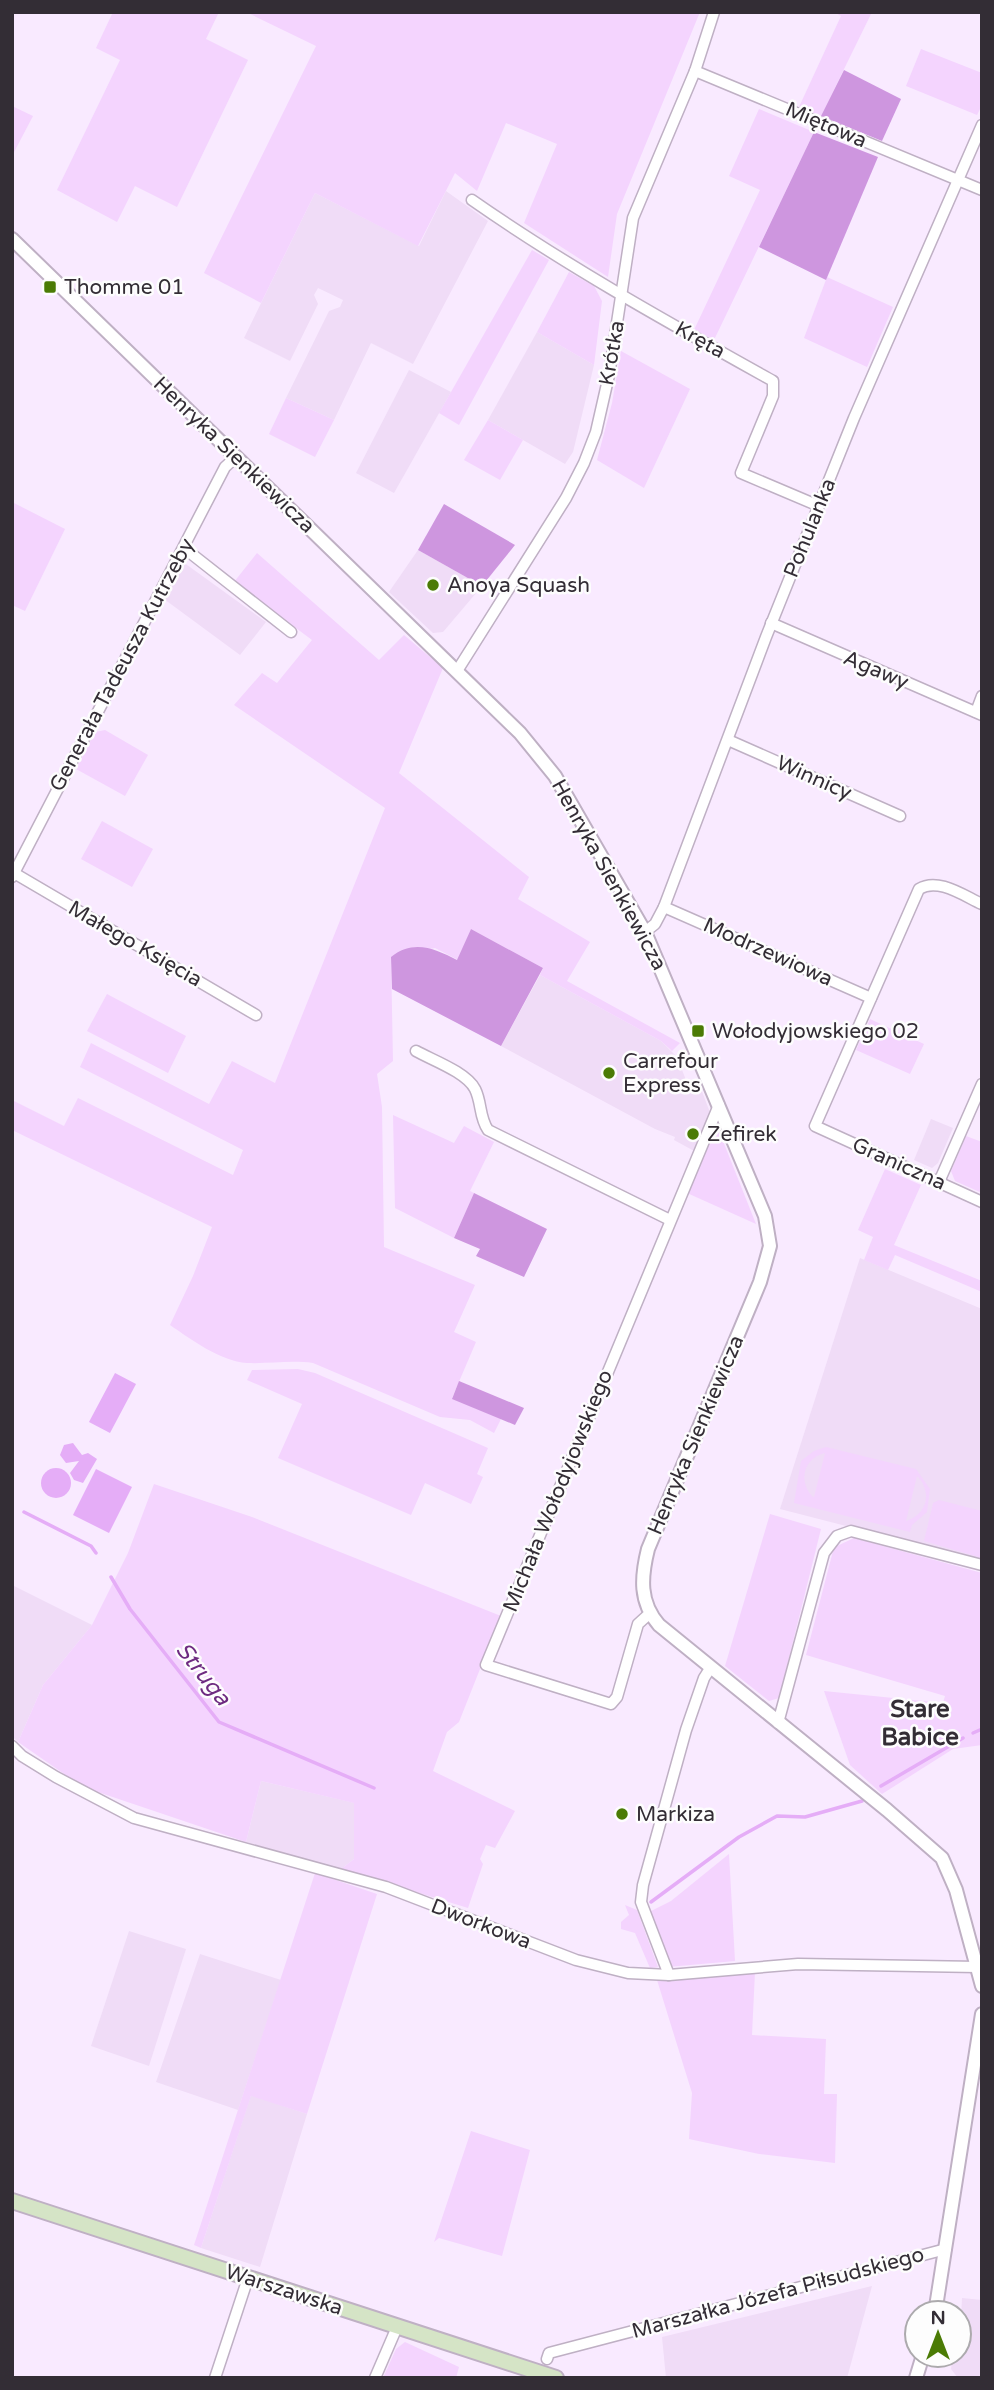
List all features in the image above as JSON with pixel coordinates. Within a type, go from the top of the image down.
[{"type":"main road","name":"Warszawska","points":[[12,2202],[556,2378]]},
{"type":"street","name":"Krótka","points":[[457,671],[566,498],[584,463],[596,432],[606,386],[633,218],[695,71],[714,12]]},
{"type":"street","name":"Miętowa","points":[[695,71],[982,190]]},
{"type":"street","name":"Pohulanka","points":[[645,932],[655,923],[664,907],[771,623],[982,125]]},
{"type":"street","name":"Kręta","points":[[472,200],[524,236],[622,296],[774,381],[774,396],[741,473],[819,506]]},
{"type":"street","name":"Henryka Sienkiewicza","points":[[12,239],[520,733],[555,776],[645,932],[765,1216],[770,1245],[760,1282],[648,1549],[641,1575],[649,1614]]},
{"type":"street","name":"Generała Tadeusza Kutrzeby","points":[[13,875],[225,467],[236,457]]},
{"type":"street","points":[[184,548],[291,632]]},
{"type":"street","name":"Agawy","points":[[771,623],[979,714]]},
{"type":"street","points":[[979,714],[982,696]]},
{"type":"street","name":"Winnicy","points":[[728,740],[900,816]]},
{"type":"street","name":"Małego Księcia","points":[[13,875],[257,1015]]},
{"type":"street","points":[[871,998],[916,894],[926,885],[938,885],[982,904]]},
{"type":"street","name":"Modrzewiowa","points":[[664,907],[871,998]]},
{"type":"street","name":"Graniczna","points":[[871,998],[815,1126],[982,1202]]},
{"type":"street","points":[[416,1051],[469,1081],[478,1098],[481,1121],[488,1130],[670,1220]]},
{"type":"street","points":[[939,1182],[982,1084]]},
{"type":"street","name":"Michała Wołodyjowskiego","points":[[649,1614],[638,1624],[617,1698],[611,1704],[486,1665],[719,1105]]},
{"type":"street","points":[[778,1723],[824,1553],[836,1536],[851,1531],[982,1565]]},
{"type":"street","points":[[649,1614],[942,1858],[956,1890],[969,1947],[980,1967],[982,1986]]},
{"type":"street","points":[[669,1975],[641,1902],[642,1885],[686,1730],[704,1678],[711,1667]]},
{"type":"street","name":"Dworkowa","points":[[12,1746],[22,1756],[56,1777],[134,1818],[386,1887],[576,1960],[628,1973],[669,1975],[798,1964],[980,1967]]},
{"type":"street","name":"Marszałka Józefa Piłsudskiego","points":[[547,2359],[549,2353],[946,2249],[982,2014]]},
{"type":"street","points":[[937,2299],[946,2249]]},
{"type":"street","points":[[215,2378],[248,2278]]},
{"type":"street","points":[[375,2378],[397,2327]]},
{"type":"shaded area","points":[[113,12],[219,12],[206,39],[248,60],[177,207],[135,186],[117,222],[57,190],[120,60],[96,48]]},
{"type":"shaded area","points":[[246,12],[700,12],[617,214],[608,277],[524,223],[557,144],[506,123],[477,191],[455,173],[418,246],[315,193],[261,303],[204,273],[316,46]]},
{"type":"shaded area","points":[[834,12],[872,12],[821,116],[799,107],[841,16]]},
{"type":"shaded area","points":[[921,49],[982,73],[982,105],[977,115],[906,86]]},
{"type":"shaded area","points":[[844,70],[901,99],[882,141],[821,116]]},
{"type":"shaded area","points":[[12,106],[33,116],[12,156]]},
{"type":"shaded area","points":[[759,109],[814,132],[714,340],[694,330],[760,190],[729,176]]},
{"type":"shaded area","points":[[814,132],[878,157],[826,280],[759,247]]},
{"type":"shaded area","points":[[446,191],[488,221],[413,364],[371,343],[334,420],[286,398],[329,311],[340,307],[343,300],[318,288],[314,295],[318,304],[290,361],[244,338],[315,193],[419,246]]},
{"type":"shaded area","points":[[532,250],[549,260],[459,425],[439,413]]},
{"type":"shaded area","points":[[569,272],[594,286],[602,301],[594,365],[537,332]]},
{"type":"shaded area","points":[[827,277],[893,307],[867,367],[804,338]]},
{"type":"shaded area","points":[[537,332],[594,365],[573,452],[565,464],[488,420]]},
{"type":"shaded area","points":[[621,351],[690,389],[644,488],[597,460],[612,403]]},
{"type":"shaded area","points":[[409,370],[451,392],[394,493],[356,473]]},
{"type":"shaded area","points":[[286,398],[334,420],[315,457],[269,434]]},
{"type":"shaded area","points":[[488,420],[523,440],[500,480],[464,460]]},
{"type":"shaded area","points":[[12,502],[65,529],[25,611],[12,605]]},
{"type":"shaded area","points":[[444,504],[515,545],[482,586],[418,550]]},
{"type":"shaded area","points":[[418,550],[482,586],[443,632],[433,633],[389,592]]},
{"type":"shaded area","points":[[257,553],[379,660],[404,635],[443,668],[399,773],[529,877],[518,899],[590,942],[567,981],[680,1043],[672,1051],[661,1041],[540,975],[543,968],[471,929],[458,960],[435,948],[391,957],[393,1061],[377,1074],[382,1107],[384,1247],[475,1285],[454,1332],[476,1342],[452,1398],[501,1419],[494,1433],[470,1420],[440,1417],[313,1363],[247,1363],[217,1354],[197,1343],[170,1325],[212,1227],[12,1130],[12,1100],[64,1126],[78,1098],[233,1175],[243,1150],[80,1067],[91,1043],[209,1104],[232,1061],[275,1083],[385,808],[234,705],[262,673],[277,683],[312,640],[234,582]]},
{"type":"shaded area","points":[[183,562],[266,622],[240,655],[164,599]]},
{"type":"shaded area","points":[[105,730],[148,755],[125,796],[76,769],[95,732]]},
{"type":"shaded area","points":[[102,821],[153,849],[132,887],[81,859]]},
{"type":"shaded area","points":[[471,929],[543,968],[501,1046],[392,989],[391,957],[416,947],[433,949],[457,960]]},
{"type":"shaded area","points":[[540,975],[661,1041],[677,1057],[691,1093],[701,1089],[711,1115],[696,1152],[674,1140],[675,1137],[655,1129],[501,1046]]},
{"type":"shaded area","points":[[107,994],[186,1036],[168,1073],[87,1031]]},
{"type":"shaded area","points":[[870,1019],[924,1044],[910,1074],[856,1050]]},
{"type":"shaded area","points":[[393,1115],[454,1143],[464,1126],[494,1142],[470,1191],[474,1193],[454,1238],[395,1208]]},
{"type":"shaded area","points":[[931,1119],[953,1128],[938,1163],[932,1168],[914,1160]]},
{"type":"shaded area","points":[[717,1126],[756,1224],[687,1193],[714,1127]]},
{"type":"shaded area","points":[[966,1136],[982,1142],[982,1193],[955,1181],[951,1171]]},
{"type":"shaded area","points":[[885,1169],[921,1185],[894,1245],[982,1281],[982,1292],[895,1255],[888,1270],[864,1260],[873,1237],[858,1230]]},
{"type":"shaded area","points":[[474,1193],[547,1229],[524,1277],[476,1256],[480,1249],[454,1238]]},
{"type":"shaded area","points":[[860,1258],[982,1309],[982,1561],[780,1509]]},
{"type":"shaded area","points":[[298,1369],[315,1373],[488,1448],[477,1474],[483,1477],[471,1504],[425,1483],[411,1515],[278,1458],[302,1404],[247,1380],[252,1370]]},
{"type":"shaded area","points":[[115,1373],[136,1384],[110,1433],[89,1422]]},
{"type":"shaded area","points":[[459,1381],[524,1408],[515,1425],[452,1399]]},
{"type":"shaded area","points":[[73,1443],[82,1455],[88,1453],[97,1459],[83,1483],[74,1480],[70,1473],[79,1461],[66,1463],[60,1455],[64,1445]]},
{"type":"shaded area","points":[[826,1447],[916,1469],[930,1489],[927,1512],[912,1525],[910,1532],[794,1503],[801,1461],[814,1451]],"holes":[[[825,1453],[814,1497],[813,1497],[805,1484],[805,1471],[812,1460]],[[917,1476],[925,1489],[925,1502],[919,1514],[906,1521]]]},
{"type":"shaded area","points":[[56,1468],[67,1472],[71,1483],[67,1494],[56,1498],[45,1494],[41,1483],[45,1472]]},
{"type":"shaded area","points":[[96,1469],[132,1487],[109,1533],[73,1515]]},
{"type":"shaded area","points":[[154,1484],[252,1517],[501,1616],[459,1722],[447,1732],[433,1771],[515,1811],[495,1848],[486,1845],[480,1859],[483,1864],[468,1908],[341,1869],[354,1859],[354,1803],[261,1781],[246,1842],[83,1787],[18,1742],[43,1685],[92,1625],[128,1553]]},
{"type":"shaded area","points":[[939,1500],[982,1511],[982,1558],[924,1541],[933,1503]]},
{"type":"shaded area","points":[[770,1514],[821,1529],[779,1698],[769,1701],[725,1666]]},
{"type":"shaded area","points":[[854,1538],[982,1573],[982,1745],[953,1749],[882,1794],[850,1765],[824,1691],[943,1703],[945,1696],[806,1655],[833,1551],[837,1546]]},
{"type":"shaded area","points":[[12,1585],[92,1625],[43,1685],[18,1742],[12,1736]]},
{"type":"shaded area","points":[[261,1781],[355,1803],[354,1859],[341,1869],[246,1842]]},
{"type":"shaded area","points":[[729,1854],[735,1961],[668,1967],[647,1913],[671,1901]]},
{"type":"shaded area","points":[[315,1873],[377,1894],[307,2114],[251,2096],[201,2248],[194,2245]]},
{"type":"shaded area","points":[[625,1905],[637,1910],[658,1967],[650,1968],[635,1933],[621,1929],[621,1922],[629,1915]]},
{"type":"shaded area","points":[[129,1931],[186,1949],[149,2066],[91,2046]]},
{"type":"shaded area","points":[[200,1954],[281,1980],[238,2110],[156,2082]]},
{"type":"shaded area","points":[[755,1972],[752,2035],[826,2039],[824,2094],[837,2094],[835,2163],[759,2154],[689,2139],[692,2093],[657,1980]]},
{"type":"shaded area","points":[[251,2095],[307,2114],[260,2267],[201,2248]]},
{"type":"shaded area","points":[[471,2131],[530,2150],[502,2256],[439,2238],[434,2242]]},
{"type":"shaded area","points":[[872,2286],[847,2378],[666,2378],[662,2337]]},
{"type":"shaded area","points":[[973,2299],[982,2300],[982,2378],[958,2378],[951,2369],[973,2369]]},
{"type":"shaded area","points":[[405,2342],[459,2367],[456,2378],[383,2378],[396,2349]]},
{"type":"waterway","name":"Struga","points":[[24,1512],[91,1546],[96,1553]]},
{"type":"waterway","name":"Struga","points":[[111,1577],[130,1609],[219,1722],[374,1788]]},
{"type":"waterway","name":"Struga","points":[[973,1733],[982,1729]]},
{"type":"waterway","name":"Struga","points":[[881,1786],[963,1738]]},
{"type":"waterway","name":"Struga","points":[[651,1902],[739,1837],[777,1816],[805,1817],[862,1801]]},
{"type":"place","name":"Thomme 01","points":[[50,287]]},
{"type":"place","name":"Anoya Squash","points":[[433,585]]},
{"type":"place","name":"Wołodyjowskiego 02","points":[[698,1031]]},
{"type":"place","name":"Carrefour Express","points":[[609,1073]]},
{"type":"place","name":"Zefirek","points":[[693,1134]]},
{"type":"place","name":"Markiza","points":[[622,1814]]},
{"type":"district","name":"Stare Babice","points":[[920,1723]]}]
